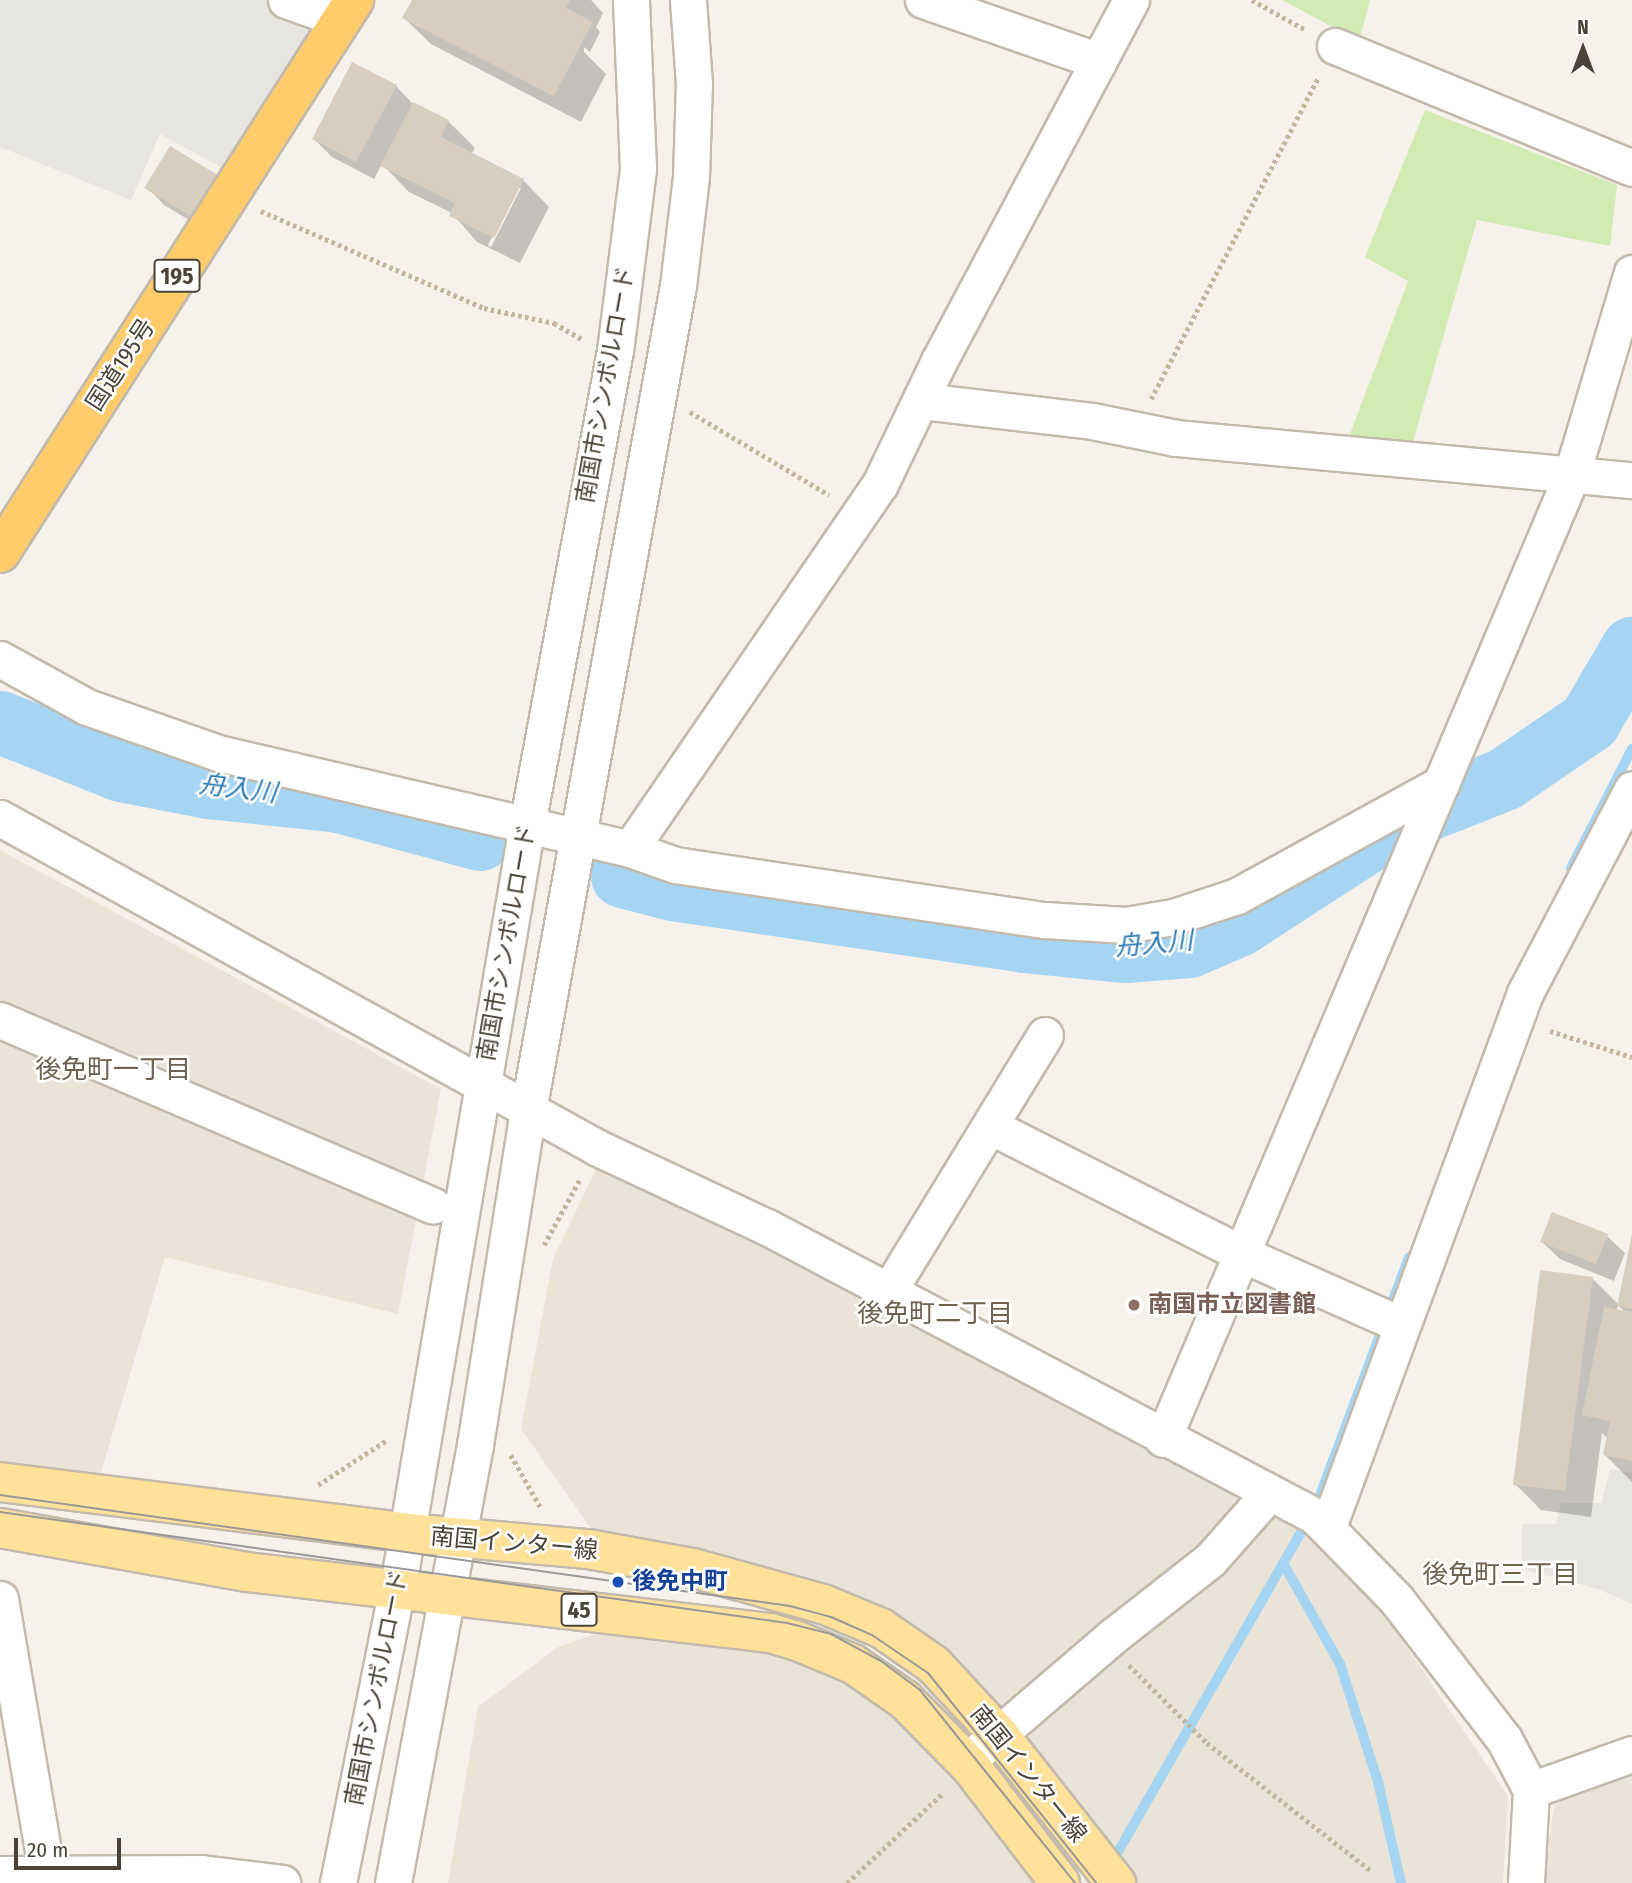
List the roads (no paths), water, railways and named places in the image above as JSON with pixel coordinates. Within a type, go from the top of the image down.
[{"type":"highway","name":"国道195号","points":[[0,553],[348,10]]},
{"type":"main road","name":"南国インター線","points":[[0,1482],[455,1539],[588,1549],[693,1568],[849,1614],[906,1643],[956,1687],[999,1735],[1116,1883]]},
{"type":"main road","name":"南国インター線","points":[[0,1528],[179,1562],[770,1633],[795,1640],[878,1678],[969,1764],[1060,1883]]},
{"type":"street","points":[[286,0],[348,10]]},
{"type":"street","name":"南国市シンボルロード","points":[[338,1883],[397,1589],[527,825],[614,351],[638,167],[631,0]]},
{"type":"street","name":"南国市シンボルロード","points":[[393,1883],[448,1596],[455,1539],[475,1445],[528,1111],[577,837],[658,405],[691,177],[694,84],[688,0]]},
{"type":"street","points":[[923,0],[1099,61]]},
{"type":"street","points":[[630,849],[880,484],[939,361],[1131,0]]},
{"type":"street","points":[[1335,46],[1632,168]]},
{"type":"street","points":[[1163,1439],[1571,477],[1632,273]]},
{"type":"street","points":[[922,401],[1135,430],[1175,438],[1571,477],[1632,480]]},
{"type":"street","points":[[0,659],[87,707],[191,745],[630,849],[676,865],[1045,920],[1126,925],[1173,917],[1237,896],[1438,790]]},
{"type":"street","points":[[1328,1527],[1515,1020],[1632,789]]},
{"type":"street","points":[[0,818],[528,1111],[598,1148],[767,1227],[1269,1493],[1328,1527],[1396,1598],[1488,1718],[1531,1790],[1526,1883]]},
{"type":"street","points":[[0,1020],[433,1206]]},
{"type":"street","points":[[888,1292],[992,1127],[1045,1035]]},
{"type":"street","points":[[992,1127],[1242,1254],[1402,1325]]},
{"type":"street","points":[[969,1764],[1106,1643],[1210,1560],[1269,1493]]},
{"type":"street","points":[[0,1599],[47,1874]]},
{"type":"street","points":[[1531,1790],[1632,1754]]},
{"type":"street","points":[[0,1874],[201,1873],[282,1883]]},
{"type":"waterway","name":"舟入川","points":[[622,876],[672,889],[1024,941],[1125,951],[1189,946],[1238,925],[1398,821],[1504,779],[1589,721],[1632,648]]},
{"type":"waterway","name":"舟入川","points":[[0,722],[121,770],[208,787],[339,801],[480,839]]},
{"type":"waterway","points":[[1571,868],[1632,749]]},
{"type":"waterway","points":[[1319,1498],[1409,1257]]},
{"type":"waterway","points":[[1119,1850],[1302,1530]]},
{"type":"waterway","points":[[1283,1563],[1340,1664],[1378,1782],[1401,1883]]},
{"type":"tram line","points":[[0,1495],[790,1606],[831,1617],[872,1635],[928,1673],[1096,1883]]},
{"type":"tram line","points":[[0,1512],[787,1623],[831,1634],[881,1661],[920,1690],[1075,1883]]},
{"type":"place","name":"南国市立図書館","points":[[1134,1305]]},
{"type":"place","name":"後免中町","points":[[618,1582]]},
{"type":"district","name":"後免町一丁目","points":[[113,1070]]},
{"type":"district","name":"後免町二丁目","points":[[935,1314]]},
{"type":"district","name":"後免町三丁目","points":[[1500,1575]]}]
